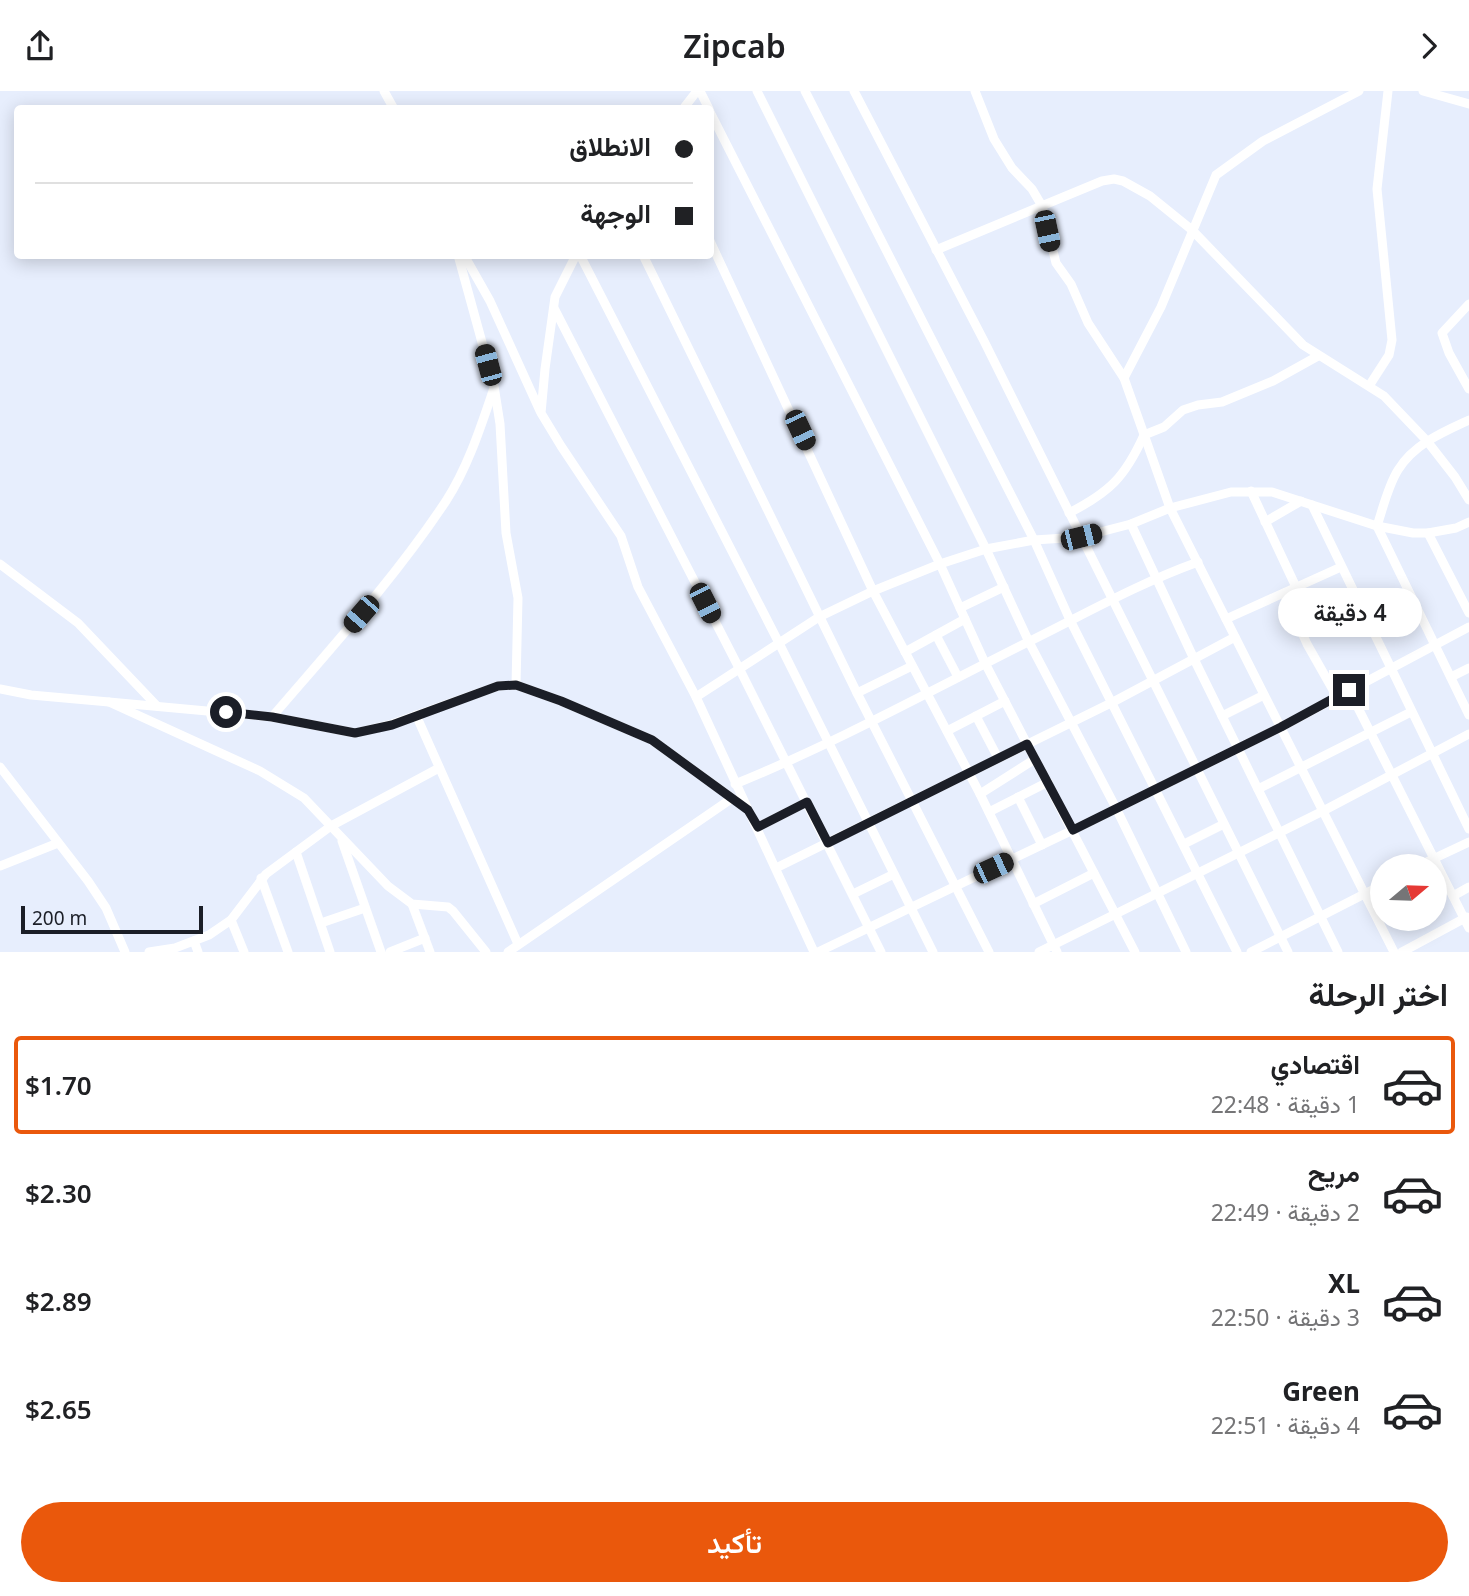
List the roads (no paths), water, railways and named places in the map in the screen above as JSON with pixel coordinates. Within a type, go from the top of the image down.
[{"type":"street","points":[[686,105],[698,91]]},
{"type":"street","points":[[757,91],[986,549],[1029,642],[1116,808],[1186,952]]},
{"type":"street","points":[[805,91],[1034,540],[1070,620],[1237,952]]},
{"type":"street","points":[[854,91],[1069,513],[1287,952]]},
{"type":"street","points":[[975,91],[995,139],[1012,167],[1032,189],[1042,206],[1055,263],[1072,284],[1088,323],[1124,379],[1170,508],[1394,952]]},
{"type":"street","points":[[1124,379],[1161,307],[1220,170],[1263,141],[1359,91]]},
{"type":"street","points":[[1369,386],[1389,355],[1392,340],[1377,189],[1388,91]]},
{"type":"street","points":[[1423,91],[1469,104]]},
{"type":"street","points":[[714,118],[940,564],[985,663],[1135,952]]},
{"type":"street","points":[[936,250],[1102,181],[1123,181],[1150,196],[1192,230],[1303,345],[1391,403],[1427,441],[1469,500]]},
{"type":"street","points":[[714,249],[790,407],[873,591],[980,794],[1056,948]]},
{"type":"street","points":[[459,259],[494,386],[500,424],[506,533],[518,598],[516,685]]},
{"type":"street","points":[[466,259],[490,300],[541,413],[617,527],[638,587],[696,697],[816,952],[1042,845],[1281,727],[1469,627]]},
{"type":"street","points":[[541,413],[553,306],[559,285],[575,259]]},
{"type":"street","points":[[580,259],[779,643],[933,952]]},
{"type":"street","points":[[645,259],[819,617],[989,952]]},
{"type":"street","points":[[1469,304],[1442,333],[1449,353],[1469,389]]},
{"type":"street","points":[[553,306],[787,762],[881,952]]},
{"type":"street","points":[[1069,513],[1108,490],[1134,458],[1144,435],[1164,428],[1183,410],[1222,402],[1273,381],[1318,356]]},
{"type":"street","points":[[272,717],[361,614],[447,499],[470,455],[494,386]]},
{"type":"street","points":[[1469,420],[1427,441],[1399,468],[1377,526],[1469,715]]},
{"type":"street","points":[[1251,491],[1296,587]]},
{"type":"street","points":[[696,697],[819,617],[873,591],[940,564],[986,549],[1034,540],[1081,537],[1130,524],[1170,508],[1231,492],[1272,492],[1377,526],[1413,533],[1456,528],[1469,522]]},
{"type":"street","points":[[1265,522],[1301,501]]},
{"type":"street","points":[[1312,505],[1469,829]]},
{"type":"street","points":[[1130,524],[1338,952]]},
{"type":"street","points":[[1428,533],[1469,613]]},
{"type":"street","points":[[735,784],[827,743],[1110,599],[1156,577],[1198,562]]},
{"type":"street","points":[[0,564],[78,623],[157,706]]},
{"type":"street","points":[[1226,619],[1341,566]]},
{"type":"street","points":[[960,608],[1004,587]]},
{"type":"street","points":[[1459,593],[1469,588]]},
{"type":"street","points":[[1284,593],[1307,644],[1337,697]]},
{"type":"street","points":[[905,652],[965,619]]},
{"type":"street","points":[[936,635],[958,677]]},
{"type":"street","points":[[776,868],[1112,702],[1235,637]]},
{"type":"street","points":[[857,693],[912,666]]},
{"type":"street","points":[[1451,677],[1469,668]]},
{"type":"street","points":[[0,689],[31,695],[272,717],[355,733],[392,725],[498,686],[516,685],[652,740],[748,810]]},
{"type":"street","points":[[1349,690],[1432,854]]},
{"type":"street","points":[[1222,716],[1264,695]]},
{"type":"street","points":[[947,731],[1005,701]]},
{"type":"street","points":[[109,702],[260,771],[303,798],[388,886],[412,904],[448,907],[466,925],[486,952]]},
{"type":"street","points":[[1258,789],[1411,712]]},
{"type":"street","points":[[416,715],[518,944]]},
{"type":"street","points":[[976,716],[998,758]]},
{"type":"street","points":[[1039,952],[1056,948],[1115,914],[1469,734]]},
{"type":"street","points":[[980,794],[1035,759]]},
{"type":"street","points":[[0,767],[88,881],[106,908],[125,952]]},
{"type":"street","points":[[149,952],[175,948],[209,935],[231,920],[261,878],[331,826],[439,768]]},
{"type":"street","points":[[989,812],[1048,782]]},
{"type":"street","points":[[1018,797],[1042,845]]},
{"type":"street","points":[[508,952],[731,799]]},
{"type":"street","points":[[758,827],[807,802]]},
{"type":"street","points":[[1184,844],[1224,824]]},
{"type":"street","points":[[340,836],[380,952]]},
{"type":"street","points":[[1443,854],[1469,842]]},
{"type":"street","points":[[0,866],[58,843]]},
{"type":"street","points":[[296,852],[330,952]]},
{"type":"street","points":[[853,894],[894,873]]},
{"type":"street","points":[[1033,904],[1094,873]]},
{"type":"street","points":[[261,878],[288,952]]},
{"type":"street","points":[[1402,952],[1467,921],[1447,885]]},
{"type":"street","points":[[1452,896],[1469,887]]},
{"type":"street","points":[[1251,952],[1370,891]]},
{"type":"street","points":[[412,904],[430,952]]},
{"type":"street","points":[[321,923],[365,908]]},
{"type":"street","points":[[231,920],[244,952]]},
{"type":"street","points":[[390,952],[425,938]]},
{"type":"street","points":[[194,941],[198,952]]}]
